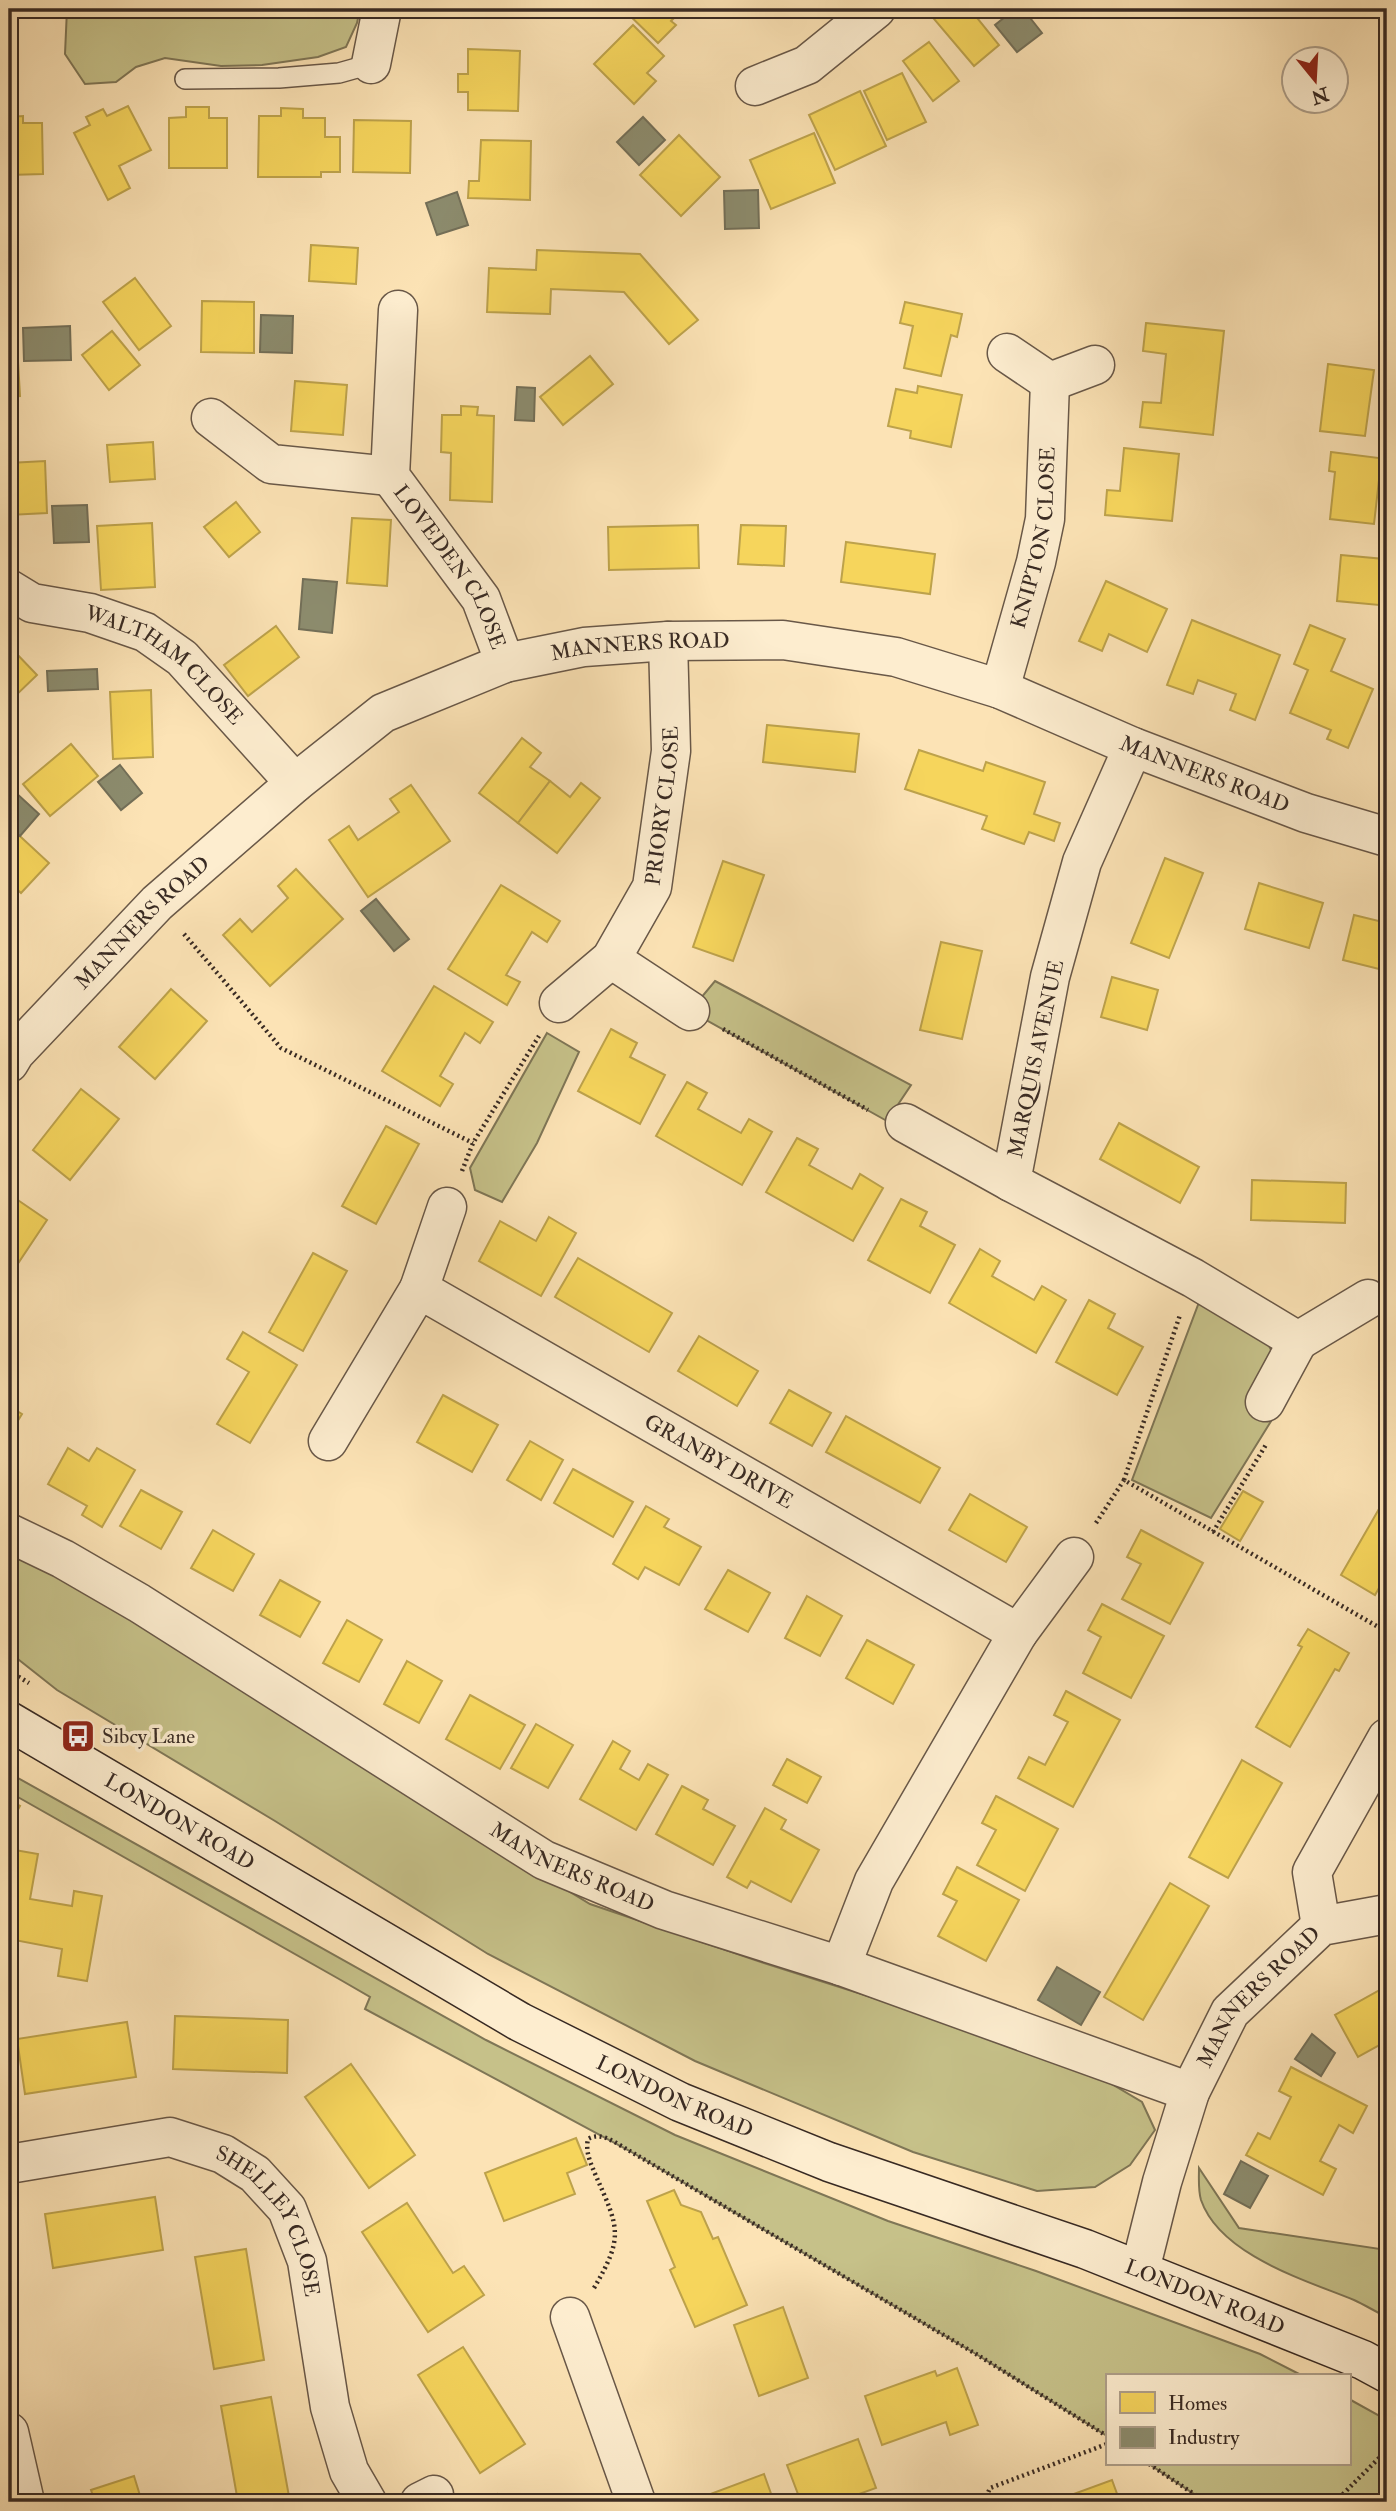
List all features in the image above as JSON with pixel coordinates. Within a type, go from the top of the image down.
[{"type":"street","points":[[371,64],[382,9]]},
{"type":"street","points":[[755,86],[807,65],[876,9]]},
{"type":"street","name":"LOVEDEN CLOSE","points":[[398,310],[390,476],[481,599],[505,663]]},
{"type":"street","points":[[1007,354],[1050,382],[1095,365]]},
{"type":"street","name":"KNIPTON CLOSE","points":[[1000,689],[1036,562],[1045,519],[1050,382]]},
{"type":"street","name":"LOVEDEN CLOSE","points":[[211,418],[271,464],[390,476]]},
{"type":"street","name":"WALTHAM CLOSE","points":[[9,589],[32,603],[90,613],[145,632],[182,658],[295,783]]},
{"type":"street","name":"MANNERS ROAD","points":[[11,1055],[158,903],[295,783],[383,713],[505,663],[584,647],[668,641],[783,640],[896,657],[1000,689],[1133,747],[1306,813],[1387,837]]},
{"type":"street","name":"PRIORY CLOSE","points":[[559,1003],[611,959],[652,887],[671,751],[668,641]]},
{"type":"street","name":"MARQUIS AVENUE","points":[[1133,747],[1082,862],[1050,977],[1011,1182],[1193,1278],[1298,1341]]},
{"type":"street","points":[[611,959],[690,1011]]},
{"type":"street","points":[[905,1123],[1011,1182]]},
{"type":"street","points":[[328,1441],[419,1289],[447,1208]]},
{"type":"street","name":"GRANBY DRIVE","points":[[419,1289],[1018,1633]]},
{"type":"street","points":[[1265,1402],[1298,1341],[1368,1298]]},
{"type":"street","name":"MANNERS ROAD","points":[[9,1533],[63,1559],[139,1603],[544,1860],[664,1910],[841,1966],[1190,2092]]},
{"type":"street","points":[[841,1966],[874,1881],[1018,1633],[1074,1556]]},
{"type":"street","name":"LONDON ROAD","points":[[9,1721],[520,2022],[680,2102],[829,2162],[1140,2270],[1363,2360],[1387,2373]]},
{"type":"street","points":[[1321,1926],[1312,1872],[1387,1738]]},
{"type":"street","name":"MANNERS ROAD","points":[[1140,2270],[1162,2182],[1190,2092],[1230,2012],[1321,1926],[1387,1914]]},
{"type":"street","name":"SHELLEY CLOSE","points":[[9,2164],[170,2137],[223,2154],[255,2174],[287,2209],[307,2261],[330,2407],[349,2471],[367,2502]]},
{"type":"street","points":[[570,2317],[636,2502]]},
{"type":"street","points":[[9,2432],[25,2502]]},
{"type":"lane","points":[[185,79],[339,74],[371,64]]},
{"type":"path","points":[[158,903],[281,1048],[473,1143]]},
{"type":"path","points":[[447,1208],[473,1143],[559,1003]]},
{"type":"path","points":[[690,1011],[887,1121],[905,1123]]},
{"type":"path","points":[[1074,1556],[1124,1480],[1193,1278]]},
{"type":"path","points":[[1124,1480],[1387,1632]]},
{"type":"path","points":[[570,2317],[590,2295],[607,2266],[616,2239],[615,2222],[588,2153],[588,2139],[594,2136],[604,2137],[976,2354],[1106,2435]]},
{"type":"path","points":[[984,2502],[990,2488],[1106,2444]]},
{"type":"path","points":[[1335,2502],[1387,2450]]},
{"type":"path","points":[[1152,2466],[1206,2502]]},
{"type":"shaded area","points":[[67,9],[360,9],[346,47],[318,57],[262,65],[221,66],[165,58],[136,67],[116,82],[85,84],[65,54]]},
{"type":"shaded area","points":[[715,981],[911,1085],[887,1121],[690,1011]]},
{"type":"shaded area","points":[[547,1033],[579,1052],[537,1143],[502,1202],[475,1190],[470,1168]]},
{"type":"shaded area","points":[[1201,1297],[1263,1333],[1272,1352],[1273,1418],[1211,1518],[1132,1480]]},
{"type":"shaded area","points":[[9,1554],[106,1600],[403,1790],[590,1904],[940,2019],[1098,2076],[1142,2102],[1155,2130],[1130,2165],[1095,2187],[1037,2191],[913,2152],[695,2061],[488,1954],[275,1821],[57,1690],[9,1652]]},
{"type":"shaded area","points":[[9,1773],[486,2040],[675,2135],[888,2221],[1036,2271],[1260,2354],[1299,2374],[1106,2374],[1106,2435],[976,2354],[628,2150],[365,2009],[370,1997],[9,1792]]},
{"type":"shaded area","points":[[1199,2168],[1239,2228],[1387,2250],[1387,2317],[1266,2263],[1226,2236],[1211,2219],[1201,2200]]},
{"type":"shaded area","points":[[1350,2400],[1387,2420],[1387,2502],[1206,2502],[1152,2466],[1350,2466]]},
{"type":"building: Homes","points":[[623,9],[683,9],[671,21],[676,25],[658,43]]},
{"type":"building: Homes","points":[[947,9],[970,9],[999,45],[974,66],[934,19]]},
{"type":"building: Homes","points":[[633,25],[664,56],[647,73],[656,81],[634,104],[594,64]]},
{"type":"building: Homes","points":[[929,42],[959,81],[933,101],[903,61]]},
{"type":"building: Homes","points":[[468,49],[520,51],[518,111],[468,110],[468,92],[458,92],[458,74],[468,74]]},
{"type":"building: Homes","points":[[902,73],[926,122],[887,140],[864,91]]},
{"type":"building: Homes","points":[[860,91],[886,146],[835,170],[809,115]]},
{"type":"building: Homes","points":[[128,106],[151,150],[119,166],[130,188],[108,200],[74,133],[90,125],[86,117],[103,109],[107,116]]},
{"type":"building: Homes","points":[[186,107],[209,107],[209,118],[227,118],[227,168],[169,168],[169,118],[186,117]]},
{"type":"building: Homes","points":[[281,108],[303,109],[303,118],[325,118],[325,137],[340,137],[340,172],[321,172],[321,177],[258,177],[259,116],[281,116]]},
{"type":"building: Homes","points":[[23,116],[23,123],[42,123],[43,174],[9,175],[9,117]]},
{"type":"building: Homes","points":[[354,120],[411,121],[410,173],[353,172]]},
{"type":"building: Homes","points":[[814,133],[835,183],[771,209],[750,160]]},
{"type":"building: Homes","points":[[679,135],[720,177],[681,216],[640,175]]},
{"type":"building: Homes","points":[[481,140],[531,141],[530,200],[468,198],[469,181],[479,181]]},
{"type":"building: Homes","points":[[311,245],[358,248],[356,284],[309,281]]},
{"type":"building: Homes","points":[[537,250],[640,254],[698,320],[669,344],[624,292],[551,289],[550,314],[487,312],[489,268],[536,270]]},
{"type":"building: Homes","points":[[135,278],[171,326],[139,350],[103,302]]},
{"type":"building: Homes","points":[[202,301],[254,302],[254,353],[201,352]]},
{"type":"building: Homes","points":[[905,302],[962,314],[957,337],[951,335],[941,376],[904,368],[913,326],[900,323]]},
{"type":"building: Homes","points":[[1146,323],[1224,331],[1213,435],[1140,427],[1143,402],[1161,403],[1166,354],[1143,351]]},
{"type":"building: Homes","points":[[112,331],[140,365],[109,390],[82,355]]},
{"type":"building: Homes","points":[[9,344],[17,344],[20,396],[9,397]]},
{"type":"building: Homes","points":[[590,356],[613,384],[563,425],[540,397]]},
{"type":"building: Homes","points":[[1328,364],[1374,370],[1365,436],[1320,431]]},
{"type":"building: Homes","points":[[295,381],[347,385],[343,435],[291,431]]},
{"type":"building: Homes","points":[[918,386],[962,395],[951,447],[910,438],[911,431],[888,426],[896,389],[917,393]]},
{"type":"building: Homes","points":[[461,406],[478,407],[477,415],[494,416],[492,502],[450,500],[451,453],[441,452],[442,415],[461,415]]},
{"type":"building: Homes","points":[[153,442],[155,479],[110,482],[107,445]]},
{"type":"building: Homes","points":[[1124,448],[1179,454],[1172,521],[1105,515],[1107,490],[1120,491]]},
{"type":"building: Homes","points":[[1331,452],[1387,459],[1385,481],[1379,480],[1374,524],[1330,519],[1335,472],[1329,471]]},
{"type":"building: Homes","points":[[45,461],[47,513],[9,515],[9,463]]},
{"type":"building: Homes","points":[[236,502],[260,532],[229,557],[204,527]]},
{"type":"building: Homes","points":[[352,518],[391,520],[387,586],[347,583]]},
{"type":"building: Homes","points":[[152,523],[155,587],[101,590],[97,526]]},
{"type":"building: Homes","points":[[698,525],[699,568],[609,570],[608,527]]},
{"type":"building: Homes","points":[[741,525],[786,526],[784,566],[738,564]]},
{"type":"building: Homes","points":[[846,542],[935,554],[930,594],[841,582]]},
{"type":"building: Homes","points":[[1341,555],[1384,559],[1379,605],[1337,601]]},
{"type":"building: Homes","points":[[1106,581],[1167,609],[1147,652],[1109,634],[1102,651],[1079,641]]},
{"type":"building: Homes","points":[[1192,620],[1280,655],[1255,720],[1230,710],[1236,694],[1198,680],[1193,694],[1167,685]]},
{"type":"building: Homes","points":[[1310,625],[1345,639],[1331,671],[1373,689],[1348,748],[1327,739],[1331,730],[1290,713],[1308,670],[1294,664]]},
{"type":"building: Homes","points":[[276,626],[299,657],[248,696],[224,665]]},
{"type":"building: Homes","points":[[13,650],[37,675],[9,702],[9,654]]},
{"type":"building: Homes","points":[[151,690],[153,757],[113,759],[110,692]]},
{"type":"building: Homes","points":[[767,725],[859,734],[855,772],[763,762]]},
{"type":"building: Homes","points":[[522,738],[541,753],[530,767],[550,781],[518,823],[479,793]]},
{"type":"building: Homes","points":[[71,744],[98,776],[50,816],[23,784]]},
{"type":"building: Homes","points":[[919,750],[983,771],[986,762],[1045,782],[1034,814],[1060,823],[1054,841],[1029,832],[1024,844],[982,829],[987,816],[905,789]]},
{"type":"building: Homes","points":[[550,781],[570,797],[581,783],[600,798],[557,853],[518,823]]},
{"type":"building: Homes","points":[[411,785],[450,841],[368,897],[329,840],[349,826],[358,840],[399,812],[390,799]]},
{"type":"building: Homes","points":[[9,826],[49,863],[21,893],[9,882]]},
{"type":"building: Homes","points":[[1165,858],[1203,873],[1169,958],[1131,943]]},
{"type":"building: Homes","points":[[723,861],[764,875],[733,961],[693,947]]},
{"type":"building: Homes","points":[[296,869],[343,919],[270,986],[223,935],[240,919],[252,932],[288,898],[278,886]]},
{"type":"building: Homes","points":[[1259,883],[1323,903],[1309,948],[1245,929]]},
{"type":"building: Homes","points":[[501,885],[560,921],[547,942],[532,932],[506,975],[520,982],[507,1005],[448,969]]},
{"type":"building: Homes","points":[[1354,915],[1387,923],[1387,971],[1343,960]]},
{"type":"building: Homes","points":[[941,942],[982,951],[962,1039],[920,1030]]},
{"type":"building: Homes","points":[[1112,977],[1158,990],[1147,1030],[1101,1017]]},
{"type":"building: Homes","points":[[434,986],[493,1022],[480,1043],[465,1033],[440,1076],[453,1084],[440,1106],[382,1071]]},
{"type":"building: Homes","points":[[171,989],[207,1021],[155,1079],[119,1047]]},
{"type":"building: Homes","points":[[611,1029],[637,1043],[630,1057],[665,1075],[640,1124],[578,1091]]},
{"type":"building: Homes","points":[[687,1082],[707,1093],[698,1109],[741,1133],[749,1119],[772,1132],[742,1185],[656,1136]]},
{"type":"building: Homes","points":[[81,1089],[119,1119],[70,1180],[33,1150]]},
{"type":"building: Homes","points":[[1119,1123],[1199,1167],[1180,1203],[1100,1159]]},
{"type":"building: Homes","points":[[386,1126],[419,1144],[376,1224],[342,1206]]},
{"type":"building: Homes","points":[[797,1138],[818,1149],[809,1165],[852,1189],[860,1174],[883,1188],[853,1241],[766,1192]]},
{"type":"building: Homes","points":[[1252,1180],[1346,1183],[1345,1223],[1251,1220]]},
{"type":"building: Homes","points":[[9,1194],[47,1220],[9,1277]]},
{"type":"building: Homes","points":[[901,1199],[927,1212],[920,1226],[955,1245],[930,1293],[868,1260]]},
{"type":"building: Homes","points":[[549,1217],[576,1233],[541,1296],[479,1261],[500,1221],[536,1241]]},
{"type":"building: Homes","points":[[980,1249],[1000,1261],[992,1276],[1034,1300],[1042,1286],[1066,1300],[1036,1353],[949,1303]]},
{"type":"building: Homes","points":[[313,1253],[347,1271],[303,1351],[269,1332]]},
{"type":"building: Homes","points":[[578,1258],[672,1313],[649,1352],[555,1297]]},
{"type":"building: Homes","points":[[1089,1300],[1115,1314],[1108,1328],[1143,1347],[1117,1395],[1056,1362]]},
{"type":"building: Homes","points":[[243,1332],[297,1365],[250,1443],[217,1424],[249,1372],[227,1359]]},
{"type":"building: Homes","points":[[699,1336],[758,1371],[737,1406],[678,1371]]},
{"type":"building: Homes","points":[[789,1390],[831,1413],[812,1446],[770,1423]]},
{"type":"building: Homes","points":[[443,1395],[498,1425],[472,1472],[417,1442]]},
{"type":"building: Homes","points":[[9,1406],[22,1414],[9,1435]]},
{"type":"building: Homes","points":[[846,1416],[940,1468],[920,1503],[826,1452]]},
{"type":"building: Homes","points":[[530,1441],[563,1460],[541,1500],[507,1480]]},
{"type":"building: Homes","points":[[68,1448],[89,1461],[97,1448],[135,1470],[102,1527],[82,1515],[87,1506],[48,1484]]},
{"type":"building: Homes","points":[[573,1469],[633,1502],[613,1537],[554,1503]]},
{"type":"building: Homes","points":[[141,1490],[182,1512],[161,1549],[120,1526]]},
{"type":"building: Homes","points":[[1243,1491],[1263,1502],[1240,1541],[1220,1529]]},
{"type":"building: Homes","points":[[970,1494],[1027,1527],[1006,1562],[949,1530]]},
{"type":"building: Homes","points":[[1387,1495],[1387,1574],[1375,1595],[1341,1575]]},
{"type":"building: Homes","points":[[646,1506],[669,1519],[664,1527],[701,1547],[679,1585],[645,1567],[638,1579],[613,1564]]},
{"type":"building: Homes","points":[[213,1530],[254,1554],[233,1591],[191,1568]]},
{"type":"building: Homes","points":[[1141,1530],[1203,1563],[1170,1624],[1122,1599],[1141,1564],[1127,1557]]},
{"type":"building: Homes","points":[[728,1570],[770,1593],[748,1632],[705,1609]]},
{"type":"building: Homes","points":[[280,1580],[320,1602],[300,1637],[260,1615]]},
{"type":"building: Homes","points":[[807,1596],[842,1616],[820,1656],[785,1638]]},
{"type":"building: Homes","points":[[1102,1604],[1164,1636],[1131,1698],[1083,1673],[1101,1637],[1088,1630]]},
{"type":"building: Homes","points":[[347,1620],[382,1640],[359,1682],[323,1663]]},
{"type":"building: Homes","points":[[1308,1629],[1349,1653],[1339,1671],[1335,1669],[1290,1747],[1256,1727],[1302,1647],[1298,1645]]},
{"type":"building: Homes","points":[[867,1640],[914,1665],[893,1704],[846,1678]]},
{"type":"building: Homes","points":[[407,1661],[442,1681],[419,1723],[384,1704]]},
{"type":"building: Homes","points":[[1066,1691],[1120,1720],[1073,1807],[1018,1778],[1029,1757],[1045,1765],[1068,1722],[1054,1715]]},
{"type":"building: Homes","points":[[470,1695],[525,1725],[500,1769],[446,1739]]},
{"type":"building: Homes","points":[[536,1724],[573,1745],[548,1788],[511,1768]]},
{"type":"building: Homes","points":[[613,1741],[630,1751],[620,1769],[639,1780],[648,1764],[668,1775],[636,1830],[580,1799]]},
{"type":"building: Homes","points":[[787,1759],[821,1777],[807,1803],[773,1785]]},
{"type":"building: Homes","points":[[1242,1760],[1282,1783],[1228,1878],[1189,1857]]},
{"type":"building: Homes","points":[[682,1786],[708,1800],[703,1809],[735,1826],[713,1865],[656,1834]]},
{"type":"building: Homes","points":[[996,1796],[1058,1829],[1025,1891],[977,1865],[996,1830],[982,1823]]},
{"type":"building: Homes","points":[[9,1800],[20,1806],[9,1826]]},
{"type":"building: Homes","points":[[765,1808],[786,1820],[781,1829],[819,1850],[791,1902],[751,1881],[747,1888],[727,1877]]},
{"type":"building: Homes","points":[[9,1849],[38,1854],[30,1899],[72,1906],[74,1891],[102,1896],[87,1981],[58,1976],[62,1949],[9,1939]]},
{"type":"building: Homes","points":[[957,1867],[1019,1900],[986,1961],[938,1936],[957,1901],[943,1894]]},
{"type":"building: Homes","points":[[1170,1883],[1209,1906],[1143,2020],[1104,1997]]},
{"type":"building: Homes","points":[[1387,1986],[1387,2041],[1358,2057],[1335,2015]]},
{"type":"building: Homes","points":[[175,2016],[288,2020],[287,2073],[173,2069]]},
{"type":"building: Homes","points":[[127,2022],[136,2077],[25,2094],[17,2039]]},
{"type":"building: Homes","points":[[351,2064],[415,2155],[369,2188],[305,2097]]},
{"type":"building: Homes","points":[[1291,2067],[1367,2106],[1353,2133],[1339,2125],[1320,2161],[1336,2169],[1323,2195],[1246,2155],[1258,2133],[1270,2139],[1291,2097],[1279,2091]]},
{"type":"building: Homes","points":[[576,2138],[587,2165],[567,2173],[575,2194],[504,2221],[485,2173]]},
{"type":"building: Homes","points":[[674,2190],[681,2205],[701,2212],[713,2239],[718,2237],[747,2305],[695,2327],[670,2270],[675,2267],[647,2201]]},
{"type":"building: Homes","points":[[155,2197],[163,2250],[53,2268],[45,2214]]},
{"type":"building: Homes","points":[[407,2203],[453,2273],[464,2266],[484,2295],[428,2332],[362,2232]]},
{"type":"building: Homes","points":[[246,2249],[264,2360],[214,2369],[195,2257]]},
{"type":"building: Homes","points":[[783,2307],[808,2378],[759,2396],[734,2325]]},
{"type":"building: Homes","points":[[463,2347],[525,2444],[480,2473],[418,2375]]},
{"type":"building: Homes","points":[[957,2368],[978,2425],[950,2435],[946,2422],[882,2445],[865,2396],[935,2371],[937,2376]]},
{"type":"building: Homes","points":[[271,2397],[290,2502],[238,2502],[221,2406]]},
{"type":"building: Homes","points":[[858,2439],[876,2488],[837,2502],[801,2502],[787,2465]]},
{"type":"building: Homes","points":[[764,2474],[774,2502],[692,2501]]},
{"type":"building: Homes","points":[[134,2476],[142,2502],[95,2502],[91,2490]]},
{"type":"building: Homes","points":[[1112,2480],[1120,2502],[1062,2502],[1060,2499]]},
{"type":"building: Homes","points":[[498,2494],[554,2502],[497,2502]]},
{"type":"building: Industry","points":[[1015,9],[1023,9],[1042,33],[1017,52],[995,25]]},
{"type":"building: Industry","points":[[643,117],[665,140],[639,165],[617,142]]},
{"type":"building: Industry","points":[[758,190],[759,228],[725,229],[724,191]]},
{"type":"building: Industry","points":[[457,192],[468,225],[437,235],[426,203]]},
{"type":"building: Industry","points":[[261,315],[293,316],[292,353],[260,352]]},
{"type":"building: Industry","points":[[70,326],[71,360],[24,361],[23,328]]},
{"type":"building: Industry","points":[[517,387],[535,388],[534,421],[515,420]]},
{"type":"building: Industry","points":[[87,505],[89,542],[54,543],[52,506]]},
{"type":"building: Industry","points":[[303,579],[337,582],[332,633],[299,629]]},
{"type":"building: Industry","points":[[97,669],[98,689],[48,691],[47,671]]},
{"type":"building: Industry","points":[[120,765],[142,793],[121,810],[98,782]]},
{"type":"building: Industry","points":[[15,792],[39,814],[20,836],[9,826],[9,798]]},
{"type":"building: Industry","points":[[376,899],[409,939],[394,951],[361,911]]},
{"type":"building: Industry","points":[[1057,1967],[1100,1992],[1081,2025],[1038,2000]]},
{"type":"building: Industry","points":[[1312,2034],[1335,2053],[1321,2076],[1295,2059]]},
{"type":"building: Industry","points":[[1241,2161],[1268,2176],[1250,2208],[1224,2194]]},
{"type":"place","name":"Sibcy Lane","points":[[78,1736]]}]
